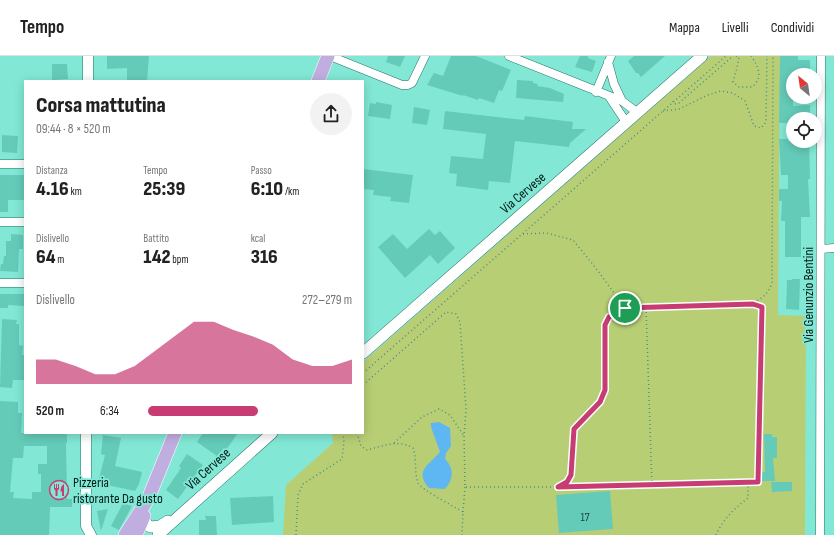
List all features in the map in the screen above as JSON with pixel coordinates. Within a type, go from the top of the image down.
[{"type":"main road","points":[[318,80],[329,56]]},
{"type":"main road","name":"Via Cervese","points":[[364,352],[702,56]]},
{"type":"main road","points":[[136,535],[144,516],[148,499],[175,434]]},
{"type":"main road","name":"Via Cervese","points":[[158,535],[271,434]]},
{"type":"main road","points":[[125,535],[148,499]]},
{"type":"main road","name":"Via Cervese","points":[[144,516],[147,525],[154,528],[183,512]]},
{"type":"street","points":[[88,56],[88,80]]},
{"type":"street","points":[[329,56],[402,85],[408,85],[412,83],[425,56]]},
{"type":"street","points":[[509,56],[519,58],[596,92],[622,101],[638,113]]},
{"type":"street","name":"Via Genunzio Bentini","points":[[820,535],[821,56]]},
{"type":"street","points":[[596,92],[610,59]]},
{"type":"street","points":[[610,59],[614,84],[622,101]]},
{"type":"street","points":[[610,97],[626,122]]},
{"type":"street","points":[[0,164],[24,164]]},
{"type":"street","points":[[0,222],[24,222]]},
{"type":"street","points":[[821,249],[834,248]]},
{"type":"street","points":[[0,283],[24,284]]},
{"type":"street","points":[[86,434],[86,526],[92,535]]},
{"type":"path","points":[[364,372],[726,56]]},
{"type":"path","points":[[673,101],[674,104],[679,103],[734,56],[739,56],[733,82],[740,87],[752,87],[757,83],[760,77],[757,64],[751,56]]},
{"type":"path","points":[[662,111],[679,109],[708,95],[721,91],[733,93],[745,101],[754,126],[761,128],[766,122],[767,56]]},
{"type":"path","points":[[753,304],[768,293],[772,283],[773,56]]},
{"type":"path","points":[[522,234],[546,233],[573,240],[625,308]]},
{"type":"path","points":[[465,487],[558,487],[758,482],[762,307],[753,304],[625,308],[609,317],[605,325],[605,390],[600,402],[574,429],[571,475],[567,482],[558,487]]},
{"type":"path","points":[[646,308],[652,485]]},
{"type":"path","points":[[364,384],[446,312],[456,314],[460,322],[466,409],[464,436],[465,487],[462,512],[462,535]]},
{"type":"path","points":[[394,443],[422,417],[439,409],[450,414],[464,436]]},
{"type":"path","points":[[296,535],[298,495],[303,484],[342,459],[344,442],[343,434]]},
{"type":"path","points":[[357,434],[360,446],[367,450],[394,443],[407,444],[414,448],[416,455],[418,484],[423,490],[442,499],[462,512]]},
{"type":"path","points":[[716,535],[720,526],[737,506],[748,498],[748,483]]},
{"type":"green space","points":[[711,56],[780,56],[778,315],[806,316],[805,535],[283,535],[286,485],[333,443],[332,434],[364,434],[364,361]]},
{"type":"water","points":[[439,422],[450,428],[451,446],[446,453],[445,459],[452,471],[452,474],[450,482],[445,489],[429,488],[423,477],[425,468],[440,452],[431,427],[431,423]]},
{"type":"building","points":[[107,56],[149,56],[147,80],[127,80],[127,68],[107,69]]},
{"type":"building","points":[[388,56],[405,56],[400,67],[386,62]]},
{"type":"building","points":[[451,56],[476,56],[511,70],[502,91],[499,90],[494,103],[479,98],[478,100],[463,96],[427,85],[434,73],[443,76]]},
{"type":"building","points":[[580,56],[588,56],[588,58],[596,61],[592,72],[575,67]]},
{"type":"building","points":[[634,56],[665,56],[641,77],[638,73],[636,73],[628,61]]},
{"type":"building","points":[[780,56],[798,56],[798,60],[810,60],[810,68],[786,68],[786,104],[793,104],[793,106],[810,105],[810,112],[786,112],[786,123],[779,123]]},
{"type":"building","points":[[52,64],[67,64],[68,79],[52,80]]},
{"type":"building","points":[[517,80],[533,81],[533,83],[538,84],[537,86],[550,88],[564,94],[563,102],[516,98]]},
{"type":"building","points":[[376,102],[392,105],[390,119],[368,116],[370,103],[376,104]]},
{"type":"building","points":[[414,107],[430,110],[427,125],[412,123]]},
{"type":"building","points":[[445,111],[524,120],[525,116],[573,122],[572,129],[586,129],[570,143],[569,147],[515,141],[510,183],[489,181],[488,190],[456,186],[457,174],[449,173],[451,156],[483,159],[486,134],[443,129]]},
{"type":"building","points":[[2,135],[18,136],[17,153],[2,152]]},
{"type":"building","points":[[779,139],[786,139],[786,148],[809,148],[810,179],[808,179],[810,217],[801,217],[801,257],[785,257],[785,221],[781,221],[782,201],[779,201],[779,189],[788,189],[788,175],[781,175]]},
{"type":"building","points":[[364,169],[413,175],[409,203],[390,201],[391,197],[373,195],[374,190],[364,189]]},
{"type":"building","points":[[0,175],[24,175],[24,200],[8,200],[8,212],[0,212]]},
{"type":"building","points":[[429,229],[435,235],[440,231],[455,248],[438,264],[430,255],[405,278],[378,247],[393,234],[407,249]]},
{"type":"building","points":[[11,234],[23,235],[23,249],[19,249],[18,272],[0,271],[4,256],[6,256],[6,241],[11,241]]},
{"type":"building","points":[[800,279],[799,310],[786,309],[787,280]]},
{"type":"building","points":[[0,294],[24,294],[24,306],[8,305],[8,308],[0,308]]},
{"type":"building","points":[[2,319],[17,320],[16,324],[19,324],[19,345],[23,346],[22,355],[24,355],[24,380],[13,380],[12,388],[0,387]]},
{"type":"building","points":[[0,401],[18,402],[18,413],[22,413],[21,433],[67,434],[67,499],[72,499],[72,507],[50,507],[49,535],[0,535]],"holes":[[[24,446],[47,446],[47,464],[38,464],[38,474],[41,474],[41,492],[32,492],[32,499],[13,498],[14,492],[10,492],[13,458],[23,458]]]},
{"type":"building","points":[[202,434],[237,434],[226,450],[224,448],[217,456],[197,442]]},
{"type":"building","points":[[764,434],[772,434],[772,437],[777,437],[777,458],[773,458],[775,481],[762,481],[762,472],[765,472]]},
{"type":"building","points":[[103,435],[121,438],[115,466],[142,472],[139,484],[135,491],[98,483],[105,455],[101,454]]},
{"type":"building","points":[[187,454],[203,465],[178,499],[166,490],[181,468],[179,466]]},
{"type":"building","points":[[771,482],[792,482],[792,491],[772,492]]},
{"type":"building","points":[[610,491],[613,529],[559,533],[556,495]]},
{"type":"building","points":[[273,496],[274,522],[232,525],[230,498]]},
{"type":"building","points":[[123,503],[132,506],[119,530],[111,526]]},
{"type":"building","points":[[108,509],[101,531],[97,511]]},
{"type":"building","points":[[205,516],[216,516],[217,535],[199,535],[199,520],[206,520]]},
{"type":"place","name":"Pizzeria ristorante Da gusto","points":[[59,490]]},
{"type":"route","points":[[753,304],[762,307],[758,482],[558,487],[567,482],[571,475],[574,429],[600,402],[605,390],[605,325],[609,317],[625,308],[753,304]]}]
